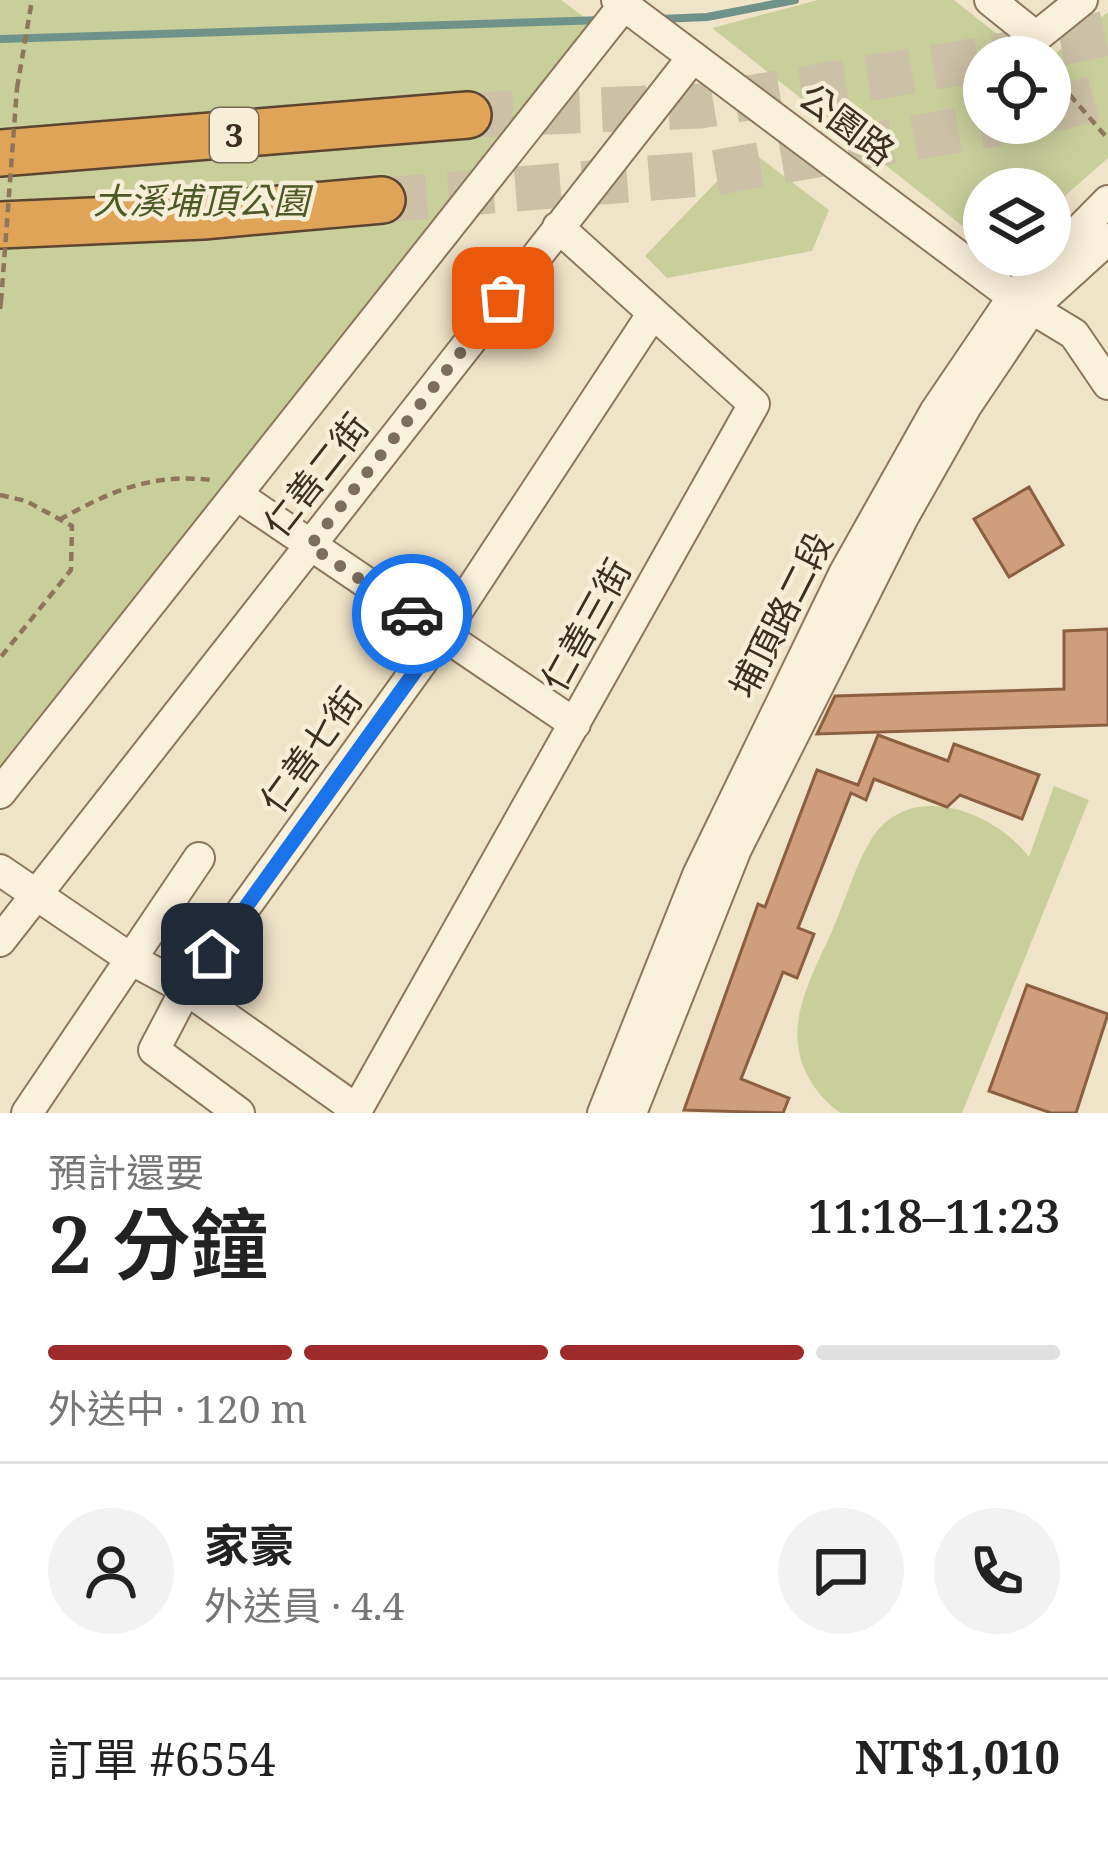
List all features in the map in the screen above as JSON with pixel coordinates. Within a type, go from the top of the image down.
[{"type":"highway","name":"3","points":[[0,153],[468,115]]},
{"type":"highway","name":"3","points":[[0,224],[203,216],[382,200]]},
{"type":"street","points":[[990,0],[1036,37],[1082,0]]},
{"type":"street","points":[[0,793],[240,497],[621,3]]},
{"type":"street","name":"公園路","points":[[621,3],[1022,303],[1074,334],[1108,384]]},
{"type":"street","name":"仁善二街","points":[[0,940],[693,57]]},
{"type":"street","name":"埔頂路二段","points":[[603,1113],[698,875],[778,704],[934,412],[1108,201]]},
{"type":"street","name":"仁善三街","points":[[356,1112],[754,404],[558,227]]},
{"type":"street","name":"埔頂路二段","points":[[631,1113],[736,849],[794,726],[945,443],[1022,303],[1108,239]]},
{"type":"street","name":"仁善七街","points":[[239,1113],[154,1050],[187,989],[442,634],[653,313]]},
{"type":"street","points":[[240,497],[575,724]]},
{"type":"street","points":[[27,1113],[134,962],[199,858]]},
{"type":"street","points":[[0,870],[134,962],[187,989],[356,1112]]},
{"type":"path","points":[[1,306],[17,88],[32,0]]},
{"type":"path","points":[[1071,97],[1108,140]]},
{"type":"path","points":[[59,520],[107,493],[168,475],[212,480]]},
{"type":"path","points":[[0,495],[26,501],[71,526],[70,569],[0,658]]},
{"type":"green space","name":"大溪埔頂公園","points":[[0,0],[561,0],[599,28],[0,774]]},
{"type":"green space","points":[[818,0],[954,0],[999,36],[963,36],[963,144],[1071,144],[1071,41],[1108,12],[1108,158],[1071,191],[1071,168],[963,168],[963,226],[712,28]]},
{"type":"green space","points":[[748,149],[829,210],[812,251],[667,278],[645,256]]},
{"type":"green space","points":[[1054,786],[1089,800],[962,1113],[841,1113],[812,1084],[800,1055],[797,1031],[808,986],[872,838],[889,820],[909,809],[953,808],[996,827],[1029,857]]},
{"type":"building","points":[[1029,487],[1063,545],[1009,577],[974,519]]},
{"type":"building","points":[[1108,629],[1108,725],[817,734],[835,696],[1064,689],[1064,631]]},
{"type":"building","points":[[878,735],[948,761],[954,744],[1039,775],[1022,819],[960,795],[947,807],[874,779],[866,800],[851,793],[798,928],[814,934],[797,978],[783,972],[741,1079],[789,1098],[783,1113],[684,1110],[758,904],[765,907],[817,770],[858,785]]},
{"type":"building","points":[[1027,985],[1108,1014],[1076,1113],[1051,1113],[989,1091]]},
{"type":"waterway","points":[[660,19],[707,17],[795,0]]},
{"type":"waterway","points":[[0,39],[603,20]]},
{"type":"tunnel","points":[[1071,41],[1108,33]]},
{"type":"tunnel","points":[[468,115],[700,106],[963,62]]},
{"type":"tunnel","points":[[1071,105],[1108,95]]},
{"type":"tunnel","points":[[382,200],[713,173],[963,129]]},
{"type":"way so far","points":[[412,614],[310,546],[503,298]]},
{"type":"route","points":[[212,954],[442,634],[412,614]]}]
